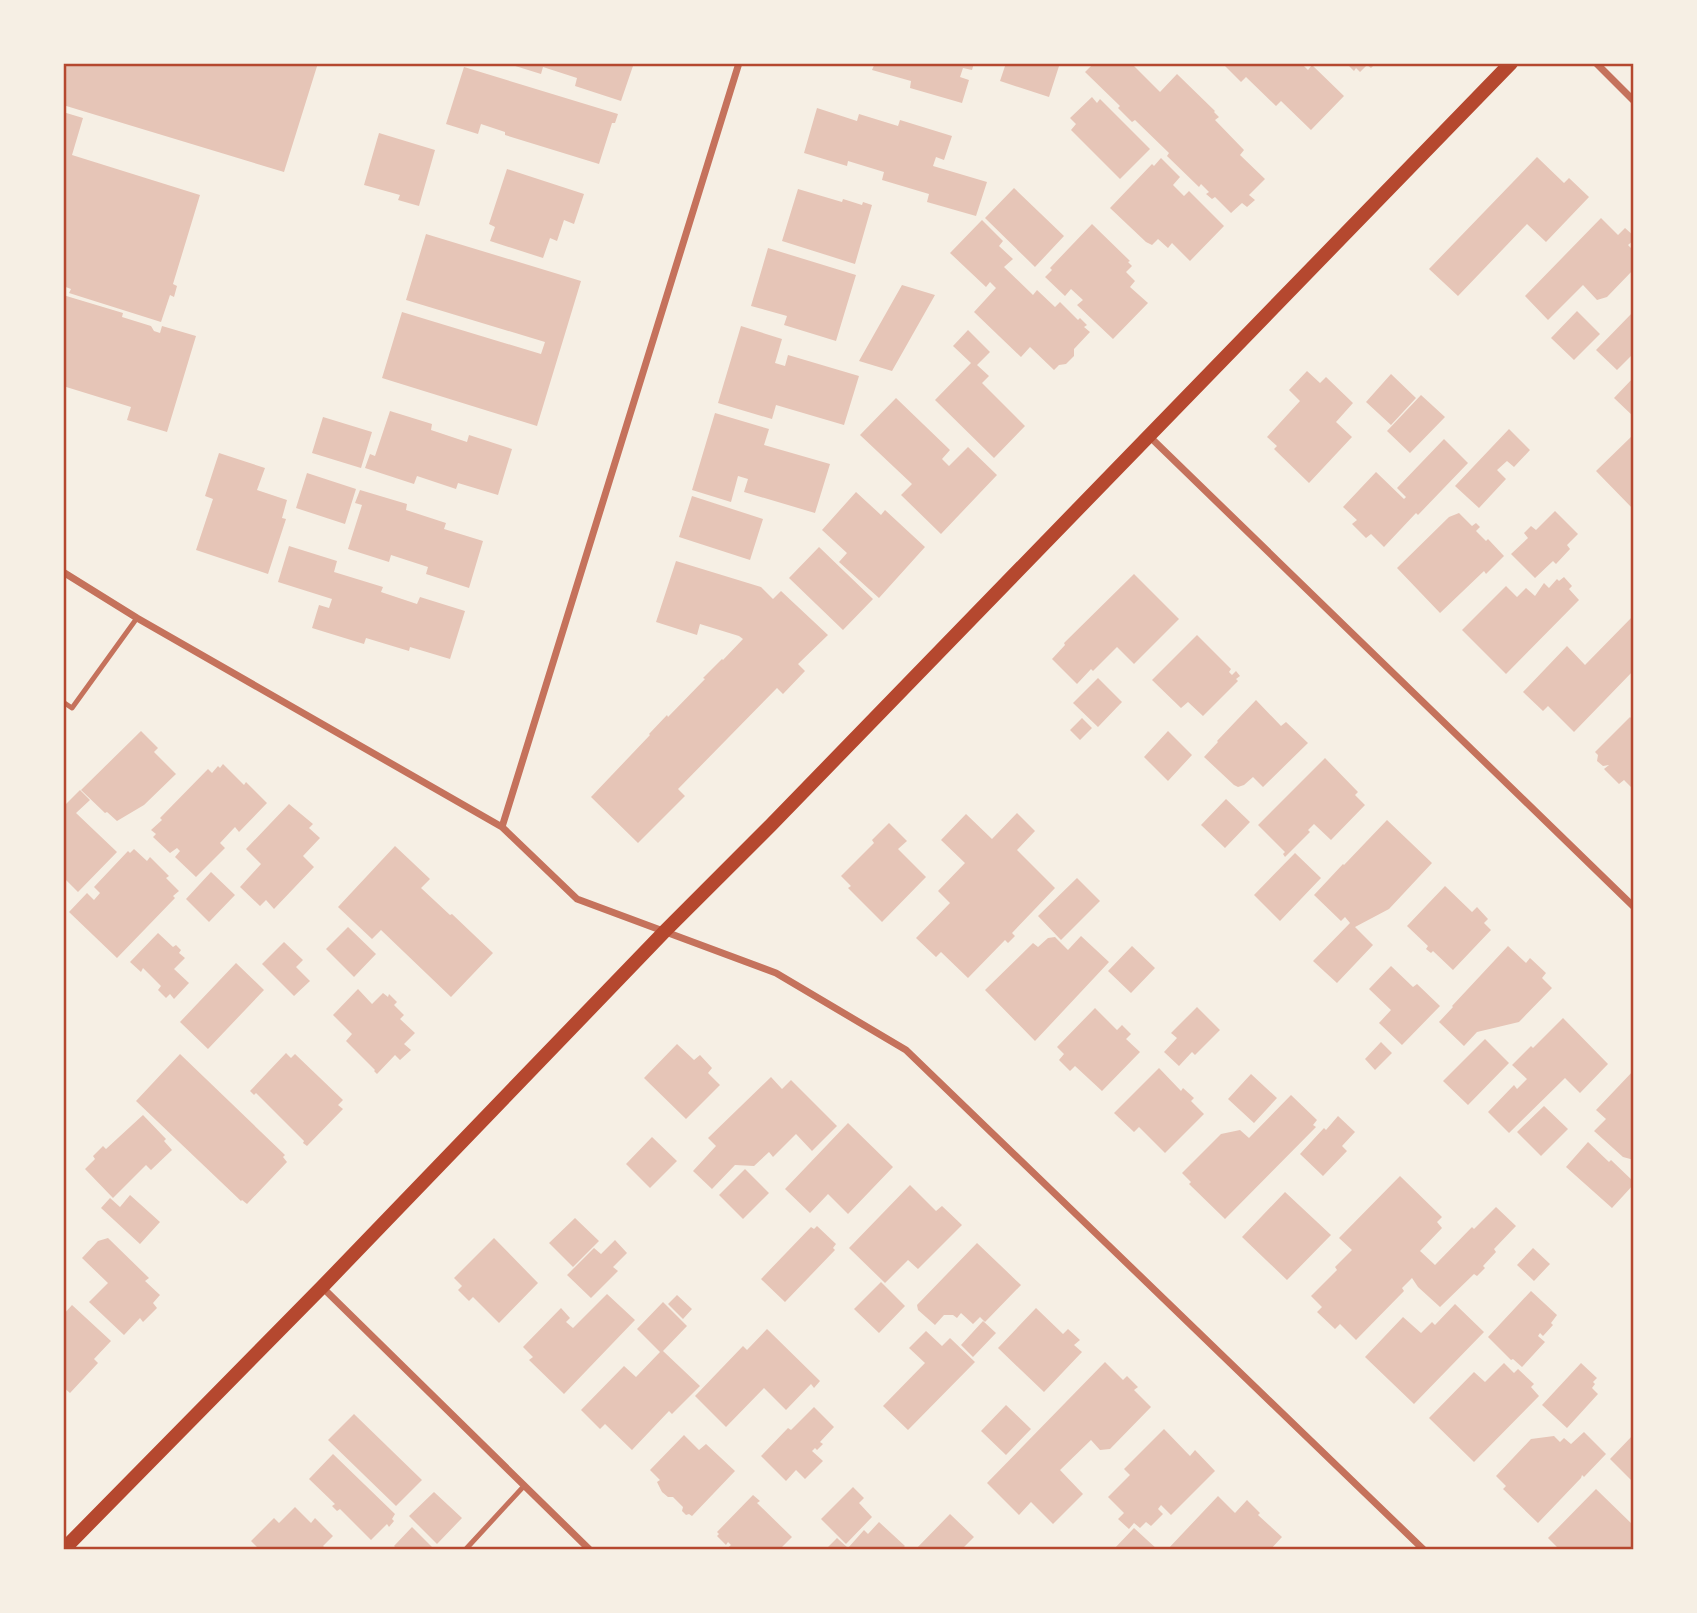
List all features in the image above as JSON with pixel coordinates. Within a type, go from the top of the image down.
[{"type":"main road","points":[[63,1550],[1511,63]]},
{"type":"street","points":[[502,827],[739,63]]},
{"type":"street","points":[[1596,63],[1634,101]]},
{"type":"street","points":[[1148,436],[1634,907]]},
{"type":"street","points":[[63,572],[137,618],[502,827],[578,899],[776,973],[906,1050],[1424,1550]]},
{"type":"street","points":[[322,1287],[590,1550]]},
{"type":"lane","points":[[63,702],[72,708],[137,618]]},
{"type":"lane","points":[[465,1550],[524,1486]]},
{"type":"building","points":[[63,63],[318,63],[284,172],[63,105]]},
{"type":"building","points":[[506,63],[634,63],[621,101],[575,86],[577,78],[543,67],[541,74]]},
{"type":"building","points":[[875,63],[974,63],[972,70],[963,68],[960,77],[969,80],[962,103],[910,88],[911,81],[872,70]]},
{"type":"building","points":[[1006,63],[1060,63],[1049,97],[1000,81]]},
{"type":"building","points":[[1094,63],[1131,63],[1160,92],[1177,74],[1215,111],[1219,117],[1215,120],[1244,150],[1240,155],[1265,179],[1249,195],[1255,200],[1247,207],[1242,203],[1231,213],[1215,197],[1212,199],[1206,194],[1209,192],[1201,184],[1199,187],[1167,156],[1169,153],[1135,120],[1132,122],[1118,108],[1120,106],[1085,72]]},
{"type":"building","points":[[1222,63],[1301,63],[1308,70],[1312,65],[1344,96],[1311,130],[1281,101],[1276,106],[1246,77],[1241,82]]},
{"type":"building","points":[[1376,63],[1371,68],[1367,65],[1360,72],[1356,68],[1354,71],[1348,65]]},
{"type":"building","points":[[464,67],[618,114],[615,123],[612,123],[599,164],[505,135],[505,132],[481,124],[478,134],[446,124]]},
{"type":"building","points":[[1092,97],[1097,103],[1100,99],[1150,149],[1120,179],[1071,130],[1076,124],[1070,118]]},
{"type":"building","points":[[817,108],[857,121],[859,114],[898,126],[900,120],[952,136],[944,160],[936,157],[933,166],[987,182],[976,216],[927,202],[929,194],[882,180],[884,172],[848,161],[847,166],[804,153]]},
{"type":"building","points":[[63,112],[83,118],[72,155],[200,195],[173,284],[177,286],[174,297],[170,295],[161,322],[69,293],[71,289],[63,286]]},
{"type":"building","points":[[379,133],[435,150],[419,206],[398,200],[400,195],[364,185]]},
{"type":"building","points":[[1537,157],[1564,183],[1569,178],[1589,197],[1546,242],[1527,224],[1458,296],[1429,269]]},
{"type":"building","points":[[1161,158],[1180,177],[1173,185],[1184,196],[1189,191],[1224,226],[1190,261],[1172,243],[1168,248],[1158,239],[1152,245],[1146,242],[1110,208]]},
{"type":"building","points":[[507,169],[584,194],[574,224],[564,220],[557,241],[550,238],[543,258],[490,241],[495,227],[489,224]]},
{"type":"building","points":[[1014,188],[1064,236],[1035,267],[985,218]]},
{"type":"building","points":[[798,189],[842,202],[843,199],[872,205],[855,264],[782,241]]},
{"type":"building","points":[[1601,218],[1618,235],[1625,228],[1634,236],[1634,240],[1628,245],[1634,251],[1634,269],[1607,297],[1597,300],[1583,285],[1548,320],[1525,296]]},
{"type":"building","points":[[982,220],[1003,241],[999,246],[1013,259],[1004,267],[1033,295],[1037,290],[1055,307],[1060,302],[1087,325],[1084,327],[1090,332],[1074,349],[1074,356],[1066,364],[1059,365],[1054,370],[1030,347],[1021,357],[974,312],[996,288],[990,282],[986,287],[950,253]]},
{"type":"building","points":[[1092,224],[1130,261],[1128,262],[1132,266],[1126,272],[1135,281],[1130,287],[1148,303],[1113,339],[1077,305],[1083,300],[1071,289],[1065,296],[1045,277],[1052,270],[1050,268]]},
{"type":"building","points":[[426,234],[581,281],[537,426],[382,378],[402,312],[541,354],[545,342],[406,300]]},
{"type":"building","points":[[768,248],[856,275],[836,341],[784,325],[787,316],[751,306]]},
{"type":"building","points":[[902,285],[935,295],[892,371],[859,361]]},
{"type":"building","points":[[63,295],[123,313],[122,317],[151,326],[154,331],[160,333],[162,326],[196,336],[167,432],[127,420],[131,407],[63,386]]},
{"type":"building","points":[[1577,311],[1600,334],[1574,360],[1551,338]]},
{"type":"building","points":[[1634,311],[1634,353],[1617,370],[1596,350]]},
{"type":"building","points":[[741,326],[782,339],[775,363],[785,366],[788,355],[859,376],[844,425],[776,405],[772,419],[718,403]]},
{"type":"building","points":[[968,330],[990,352],[977,365],[989,376],[982,383],[1025,426],[994,458],[935,400],[971,363],[953,346]]},
{"type":"building","points":[[1307,371],[1320,383],[1326,377],[1353,403],[1336,422],[1352,437],[1309,483],[1274,449],[1277,446],[1267,437],[1300,401],[1289,390]]},
{"type":"building","points":[[1391,374],[1416,398],[1391,425],[1366,402]]},
{"type":"building","points":[[1634,377],[1634,417],[1614,398]]},
{"type":"building","points":[[1421,395],[1445,417],[1410,453],[1387,431]]},
{"type":"building","points":[[896,398],[950,450],[942,459],[949,466],[968,447],[997,475],[941,534],[901,495],[912,484],[860,435]]},
{"type":"building","points":[[390,411],[432,424],[431,430],[467,442],[469,435],[512,449],[498,495],[458,483],[456,489],[417,476],[414,484],[365,468],[370,454],[375,456]]},
{"type":"building","points":[[715,413],[769,429],[764,445],[830,464],[815,513],[744,492],[748,479],[738,476],[731,502],[692,490]]},
{"type":"building","points":[[323,417],[372,432],[361,468],[312,453]]},
{"type":"building","points":[[1509,429],[1530,450],[1514,467],[1507,461],[1497,470],[1506,479],[1479,508],[1455,486]]},
{"type":"building","points":[[1634,436],[1634,510],[1596,471]]},
{"type":"building","points":[[1444,439],[1468,463],[1384,547],[1371,534],[1366,538],[1352,524],[1357,520],[1343,507],[1376,472],[1404,499],[1406,497],[1397,488]]},
{"type":"building","points":[[219,453],[265,468],[257,490],[287,500],[282,518],[286,519],[268,574],[196,550],[213,499],[205,496]]},
{"type":"building","points":[[307,473],[356,489],[345,524],[296,508]]},
{"type":"building","points":[[360,490],[407,504],[406,510],[446,523],[444,529],[483,541],[469,588],[426,574],[428,567],[391,555],[389,562],[348,549],[362,505],[355,503]]},
{"type":"building","points":[[856,492],[881,515],[885,510],[925,547],[879,598],[839,562],[847,553],[822,530]]},
{"type":"building","points":[[692,496],[763,519],[750,560],[679,537]]},
{"type":"building","points":[[1555,511],[1578,534],[1567,545],[1570,549],[1556,564],[1553,561],[1535,578],[1511,554],[1528,538],[1524,533],[1531,526],[1536,530]]},
{"type":"building","points":[[1459,513],[1472,526],[1476,523],[1480,527],[1476,531],[1504,556],[1486,574],[1484,571],[1440,613],[1397,568],[1449,517]]},
{"type":"building","points":[[289,546],[337,561],[334,572],[383,587],[381,592],[417,604],[420,597],[465,611],[450,659],[410,647],[409,651],[366,638],[364,644],[312,628],[319,605],[329,608],[332,599],[278,582]]},
{"type":"building","points":[[819,547],[873,599],[843,630],[789,578]]},
{"type":"building","points":[[676,561],[761,587],[773,599],[781,591],[828,635],[798,664],[805,671],[783,694],[777,688],[678,789],[685,796],[638,843],[591,797],[743,639],[700,624],[697,635],[656,622]]},
{"type":"building","points":[[1134,574],[1179,619],[1134,664],[1117,647],[1077,684],[1052,659],[1064,643]]},
{"type":"building","points":[[1564,577],[1572,586],[1569,589],[1579,600],[1506,674],[1462,630],[1506,586],[1517,597],[1526,588],[1535,596],[1544,583],[1549,588],[1557,579],[1559,581]]},
{"type":"building","points":[[1634,615],[1634,670],[1574,732],[1548,706],[1543,711],[1523,692],[1567,646],[1585,665]]},
{"type":"building","points":[[1197,635],[1231,669],[1229,672],[1232,675],[1236,671],[1240,676],[1203,716],[1188,702],[1181,708],[1152,680]]},
{"type":"building","points":[[1098,678],[1122,702],[1098,727],[1073,703]]},
{"type":"building","points":[[1256,700],[1281,726],[1286,722],[1308,743],[1263,787],[1253,777],[1238,787],[1204,757]]},
{"type":"building","points":[[1630,717],[1634,721],[1634,790],[1624,780],[1619,784],[1604,769],[1609,765],[1603,766],[1597,761],[1598,755],[1595,752]]},
{"type":"building","points":[[1082,718],[1092,728],[1080,740],[1070,730]]},
{"type":"building","points":[[141,731],[158,748],[154,752],[176,774],[144,805],[117,821],[81,790]]},
{"type":"building","points":[[1168,731],[1192,755],[1168,781],[1144,757]]},
{"type":"building","points":[[1325,758],[1358,792],[1355,795],[1365,805],[1331,840],[1314,824],[1308,830],[1310,832],[1285,857],[1285,852],[1258,825]]},
{"type":"building","points":[[223,764],[267,803],[239,832],[235,827],[220,843],[225,848],[196,877],[175,857],[180,851],[177,848],[170,853],[153,837],[156,834],[151,830],[208,769],[212,773]]},
{"type":"building","points":[[80,790],[90,800],[76,813],[117,852],[78,892],[63,877],[63,807]]},
{"type":"building","points":[[1226,799],[1250,822],[1225,848],[1201,825]]},
{"type":"building","points":[[289,804],[313,824],[309,828],[320,838],[303,856],[314,867],[274,909],[266,900],[260,906],[240,887],[261,864],[246,849]]},
{"type":"building","points":[[1017,813],[1035,831],[1017,850],[1055,888],[1012,933],[1015,936],[1008,943],[1005,940],[968,978],[941,952],[936,957],[916,938],[950,903],[938,891],[965,863],[941,840],[966,814],[992,839]]},
{"type":"building","points":[[1387,820],[1432,863],[1389,909],[1355,927],[1373,945],[1337,983],[1313,961],[1350,923],[1345,917],[1341,921],[1314,895]]},
{"type":"building","points":[[889,823],[907,841],[898,849],[926,877],[882,922],[848,888],[851,886],[841,876],[874,843],[872,840]]},
{"type":"building","points":[[395,846],[430,879],[421,888],[493,953],[451,997],[381,930],[372,939],[338,907]]},
{"type":"building","points":[[134,849],[147,861],[150,857],[169,876],[166,878],[179,891],[117,958],[69,912],[87,893],[94,900],[100,893],[94,887],[128,851],[130,853]]},
{"type":"building","points":[[1295,853],[1321,878],[1280,921],[1254,895]]},
{"type":"building","points":[[211,872],[235,895],[209,922],[186,899]]},
{"type":"building","points":[[1077,878],[1100,901],[1061,940],[1038,916]]},
{"type":"building","points":[[1445,886],[1472,912],[1477,907],[1488,919],[1484,923],[1491,930],[1453,970],[1433,951],[1431,953],[1426,949],[1428,946],[1407,926]]},
{"type":"building","points":[[348,927],[376,954],[354,977],[326,949]]},
{"type":"building","points":[[158,933],[173,947],[176,945],[185,958],[174,969],[189,983],[174,999],[170,994],[166,998],[158,990],[161,986],[143,968],[141,972],[130,962]]},
{"type":"building","points":[[1081,936],[1109,962],[1035,1041],[985,990],[1033,943],[1038,947],[1048,938],[1055,937],[1068,950]]},
{"type":"building","points":[[284,942],[303,960],[296,967],[310,981],[294,996],[262,964]]},
{"type":"building","points":[[1132,946],[1155,968],[1131,993],[1108,971]]},
{"type":"building","points":[[1508,946],[1526,963],[1530,958],[1546,973],[1542,978],[1552,988],[1519,1022],[1477,1032],[1464,1046],[1439,1022]]},
{"type":"building","points":[[236,963],[264,990],[208,1049],[180,1022]]},
{"type":"building","points":[[1391,966],[1413,987],[1417,984],[1440,1006],[1402,1045],[1379,1023],[1391,1010],[1369,989]]},
{"type":"building","points":[[358,989],[372,1004],[383,993],[388,997],[389,994],[397,1002],[394,1005],[404,1015],[400,1019],[415,1033],[404,1044],[411,1050],[400,1060],[395,1055],[377,1074],[346,1041],[352,1034],[333,1015]]},
{"type":"building","points":[[1197,1007],[1220,1030],[1195,1055],[1192,1052],[1179,1066],[1164,1052],[1177,1038],[1171,1033]]},
{"type":"building","points":[[1095,1008],[1117,1030],[1122,1025],[1131,1034],[1126,1039],[1140,1052],[1102,1091],[1075,1066],[1070,1071],[1059,1060],[1064,1054],[1057,1047]]},
{"type":"building","points":[[1563,1018],[1608,1064],[1580,1093],[1565,1078],[1509,1133],[1488,1112],[1514,1085],[1517,1089],[1527,1079],[1512,1065]]},
{"type":"building","points":[[1485,1039],[1509,1063],[1468,1105],[1443,1081]]},
{"type":"building","points":[[1381,1042],[1392,1053],[1375,1070],[1365,1059]]},
{"type":"building","points":[[677,1044],[694,1060],[700,1055],[712,1068],[708,1073],[720,1085],[686,1119],[644,1078]]},
{"type":"building","points":[[286,1053],[291,1058],[295,1054],[343,1100],[338,1105],[343,1109],[307,1146],[256,1093],[254,1095],[250,1091]]},
{"type":"building","points":[[180,1054],[285,1155],[283,1157],[287,1162],[247,1204],[136,1101]]},
{"type":"building","points":[[1159,1068],[1181,1091],[1183,1088],[1194,1098],[1191,1101],[1204,1114],[1165,1153],[1139,1127],[1134,1132],[1114,1113]]},
{"type":"building","points":[[1634,1070],[1634,1160],[1623,1157],[1594,1131],[1606,1119],[1596,1110]]},
{"type":"building","points":[[1251,1074],[1277,1098],[1254,1123],[1228,1099]]},
{"type":"building","points":[[771,1077],[782,1089],[791,1080],[837,1126],[812,1151],[796,1134],[773,1157],[769,1152],[754,1166],[735,1165],[712,1189],[693,1171],[716,1146],[708,1138]]},
{"type":"building","points":[[1291,1095],[1317,1120],[1313,1125],[1316,1127],[1225,1219],[1189,1184],[1191,1182],[1182,1173],[1221,1134],[1240,1130],[1249,1138]]},
{"type":"building","points":[[1544,1106],[1568,1129],[1541,1156],[1517,1132]]},
{"type":"building","points":[[143,1115],[166,1139],[164,1141],[172,1150],[151,1170],[146,1165],[113,1198],[85,1169],[103,1146],[106,1149]]},
{"type":"building","points":[[1338,1116],[1355,1132],[1342,1146],[1347,1151],[1323,1176],[1300,1154]]},
{"type":"building","points":[[848,1123],[893,1167],[848,1214],[828,1194],[810,1213],[785,1189]]},
{"type":"building","points":[[652,1137],[677,1161],[650,1188],[626,1164]]},
{"type":"building","points":[[1588,1142],[1634,1182],[1612,1208],[1566,1167]]},
{"type":"building","points":[[745,1169],[769,1193],[743,1219],[719,1195]]},
{"type":"building","points":[[1400,1176],[1442,1217],[1437,1222],[1442,1228],[1420,1251],[1435,1265],[1496,1207],[1516,1226],[1494,1249],[1496,1252],[1483,1266],[1485,1268],[1477,1276],[1474,1274],[1440,1307],[1412,1278],[1402,1288],[1404,1291],[1356,1340],[1340,1324],[1335,1329],[1317,1312],[1322,1307],[1311,1296],[1337,1270],[1335,1267],[1352,1250],[1339,1238]]},
{"type":"building","points":[[910,1185],[936,1211],[942,1206],[962,1225],[918,1269],[908,1260],[885,1283],[849,1248]]},
{"type":"building","points":[[1285,1192],[1331,1235],[1287,1280],[1242,1237]]},
{"type":"building","points":[[130,1195],[160,1222],[140,1244],[101,1208],[110,1198],[120,1207]]},
{"type":"building","points":[[575,1218],[599,1241],[573,1267],[549,1243]]},
{"type":"building","points":[[817,1226],[836,1244],[833,1248],[835,1250],[785,1302],[761,1279],[811,1227],[814,1229]]},
{"type":"building","points":[[108,1238],[149,1278],[145,1281],[160,1295],[153,1303],[157,1308],[143,1322],[140,1318],[124,1335],[89,1302],[108,1283],[82,1258],[98,1241]]},
{"type":"building","points":[[494,1238],[538,1283],[499,1323],[473,1297],[469,1301],[458,1290],[462,1286],[454,1278]]},
{"type":"building","points":[[615,1240],[627,1253],[613,1267],[618,1271],[591,1298],[567,1275],[594,1248],[601,1254]]},
{"type":"building","points":[[977,1243],[1021,1285],[985,1322],[980,1317],[973,1324],[961,1313],[957,1318],[944,1315],[935,1325],[918,1310],[917,1305]]},
{"type":"building","points":[[1533,1248],[1550,1264],[1534,1281],[1517,1265]]},
{"type":"building","points":[[881,1282],[905,1306],[879,1333],[854,1309]]},
{"type":"building","points":[[1531,1291],[1557,1315],[1551,1323],[1553,1325],[1543,1336],[1540,1333],[1538,1336],[1545,1342],[1522,1367],[1488,1337]]},
{"type":"building","points":[[607,1294],[635,1320],[564,1394],[529,1360],[533,1357],[523,1347],[561,1308],[570,1318],[566,1322],[573,1328]]},
{"type":"building","points":[[677,1295],[692,1309],[683,1319],[668,1304]]},
{"type":"building","points":[[663,1302],[687,1326],[663,1351],[700,1386],[672,1414],[669,1411],[632,1450],[605,1424],[600,1429],[581,1410],[624,1366],[636,1377],[660,1352],[637,1329]]},
{"type":"building","points":[[1455,1304],[1484,1332],[1414,1404],[1365,1357],[1403,1317],[1421,1333],[1432,1322],[1435,1325]]},
{"type":"building","points":[[72,1305],[111,1341],[94,1359],[98,1363],[70,1393],[63,1387],[63,1315]]},
{"type":"building","points":[[1036,1308],[1063,1334],[1068,1329],[1080,1340],[1074,1345],[1082,1352],[1044,1392],[998,1348]]},
{"type":"building","points":[[983,1321],[996,1333],[973,1357],[961,1345]]},
{"type":"building","points":[[767,1329],[820,1381],[814,1388],[811,1384],[786,1410],[764,1388],[726,1427],[695,1396],[743,1346],[747,1350]]},
{"type":"building","points":[[926,1331],[942,1346],[950,1338],[975,1362],[908,1430],[883,1406],[925,1363],[909,1348]]},
{"type":"building","points":[[1105,1362],[1123,1380],[1127,1376],[1138,1387],[1134,1390],[1151,1407],[1110,1449],[1100,1450],[1091,1440],[1060,1470],[1083,1494],[1053,1524],[1031,1502],[1019,1515],[987,1483]]},
{"type":"building","points":[[1504,1363],[1514,1373],[1518,1369],[1534,1384],[1531,1387],[1539,1396],[1474,1462],[1429,1418],[1474,1372],[1485,1382]]},
{"type":"building","points":[[1581,1363],[1597,1378],[1592,1388],[1598,1394],[1567,1428],[1542,1405]]},
{"type":"building","points":[[1006,1405],[1031,1429],[1006,1455],[981,1431]]},
{"type":"building","points":[[814,1407],[834,1427],[820,1442],[823,1444],[812,1451],[823,1461],[805,1479],[796,1470],[786,1481],[761,1456],[788,1428],[791,1430]]},
{"type":"building","points":[[354,1414],[422,1480],[396,1506],[328,1440]]},
{"type":"building","points":[[1164,1429],[1190,1456],[1195,1450],[1215,1471],[1171,1515],[1161,1505],[1158,1509],[1163,1514],[1151,1526],[1146,1522],[1140,1528],[1134,1523],[1129,1529],[1118,1519],[1124,1513],[1108,1497],[1130,1475],[1124,1469]]},
{"type":"building","points":[[1584,1432],[1606,1454],[1584,1477],[1582,1475],[1538,1523],[1503,1489],[1506,1486],[1496,1476],[1531,1439],[1554,1436],[1560,1442],[1564,1438],[1571,1444]]},
{"type":"building","points":[[1634,1434],[1634,1483],[1610,1459]]},
{"type":"building","points":[[684,1435],[699,1450],[706,1444],[735,1471],[692,1516],[682,1511],[683,1507],[673,1497],[662,1492],[657,1482],[660,1480],[650,1470]]},
{"type":"building","points":[[333,1454],[395,1514],[389,1527],[387,1524],[371,1540],[340,1509],[337,1511],[332,1506],[335,1504],[309,1479]]},
{"type":"building","points":[[853,1487],[864,1498],[859,1503],[872,1517],[846,1544],[821,1519]]},
{"type":"building","points":[[1596,1489],[1634,1526],[1634,1550],[1560,1550],[1548,1538]]},
{"type":"building","points":[[434,1492],[462,1518],[437,1544],[409,1516]]},
{"type":"building","points":[[753,1495],[760,1501],[757,1503],[792,1537],[781,1548],[783,1550],[725,1550],[731,1545],[728,1542],[726,1545],[717,1536],[717,1532]]},
{"type":"building","points":[[1218,1496],[1235,1513],[1247,1500],[1260,1513],[1258,1515],[1282,1537],[1270,1550],[1167,1550]]},
{"type":"building","points":[[295,1507],[311,1523],[315,1518],[333,1536],[323,1546],[327,1550],[260,1550],[251,1541],[274,1518],[279,1523]]},
{"type":"building","points":[[950,1514],[974,1537],[961,1550],[915,1550]]},
{"type":"building","points":[[879,1522],[905,1546],[901,1550],[825,1550],[837,1538],[848,1548],[864,1530],[868,1534]]},
{"type":"building","points":[[412,1527],[435,1550],[393,1550]]},
{"type":"building","points":[[1134,1528],[1158,1550],[1113,1550]]}]
